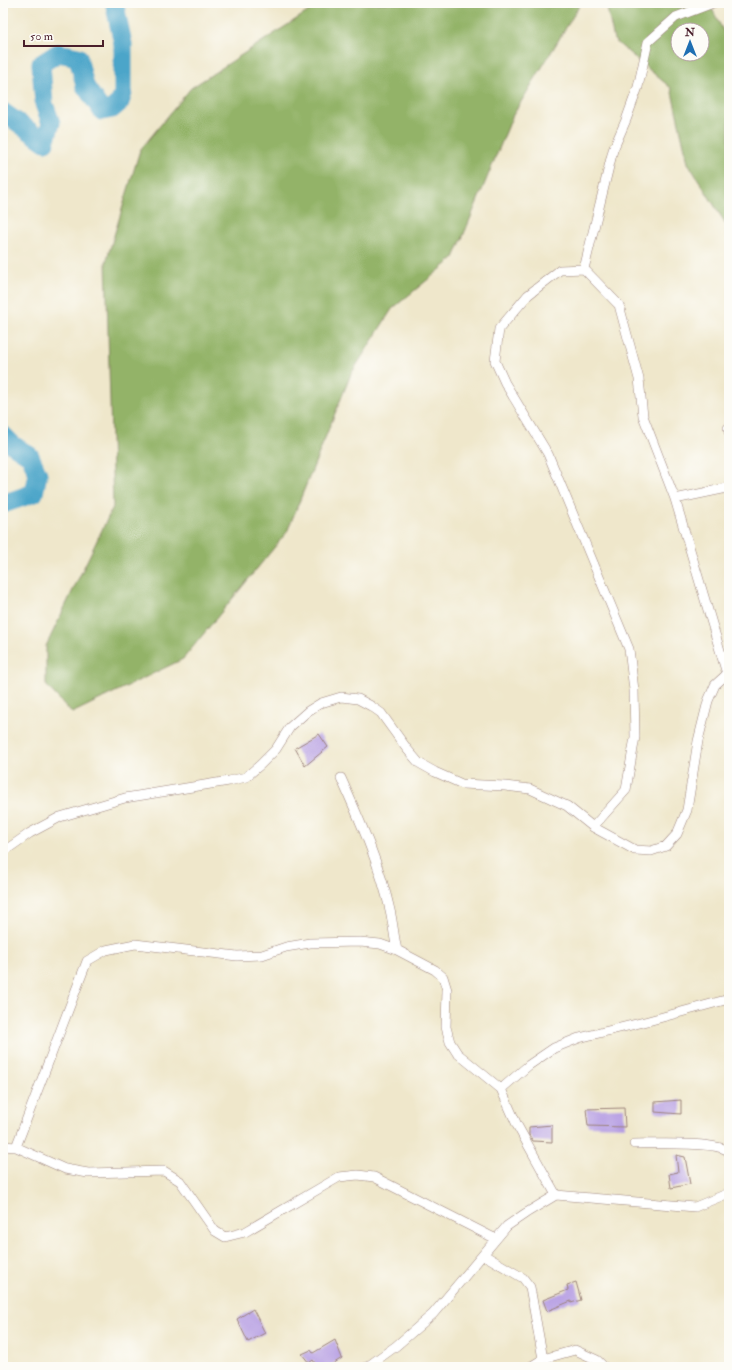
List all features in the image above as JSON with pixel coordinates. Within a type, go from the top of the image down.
[{"type":"street","points":[[584,269],[613,150],[638,87],[648,42],[676,17],[714,3]]},
{"type":"street","points":[[3,852],[30,833],[60,817],[125,798],[229,781],[246,776],[276,749],[290,727],[308,711],[322,703],[341,697],[358,699],[381,713],[407,749],[419,762],[435,772],[462,784],[530,789],[567,806],[594,827],[635,850],[650,851],[666,846],[677,834],[687,810],[698,741],[708,701],[715,685],[728,674],[675,499],[643,416],[639,379],[619,305],[584,269],[560,270],[528,295],[499,329],[495,361],[505,383],[548,454],[629,649],[634,690],[635,737],[626,790],[594,827]]},
{"type":"street","points":[[675,499],[726,488],[729,485]]},
{"type":"street","points":[[341,778],[363,827],[380,877],[390,909],[397,950]]},
{"type":"street","points":[[16,1147],[87,961],[106,950],[135,944],[237,956],[262,955],[286,947],[310,943],[360,942],[380,944],[397,950],[435,970],[443,977],[447,990],[446,1027],[450,1042],[457,1053],[501,1089],[517,1125],[556,1195]]},
{"type":"street","points":[[501,1089],[529,1065],[554,1048],[579,1038],[729,999]]},
{"type":"street","points":[[634,1144],[714,1146],[729,1152]]},
{"type":"street","points":[[3,1146],[16,1147],[65,1169],[88,1173],[164,1171],[180,1181],[215,1231],[225,1237],[245,1232],[339,1177],[358,1175],[374,1177],[496,1239]]},
{"type":"street","points":[[367,1367],[396,1346],[433,1314],[508,1226],[556,1195],[695,1207],[729,1193]]},
{"type":"street","points":[[484,1255],[523,1278],[530,1287],[543,1359]]},
{"type":"street","points":[[530,1367],[543,1359],[575,1350],[597,1360],[604,1367]]},
{"type":"green space","points":[[321,3],[581,3],[513,115],[454,258],[392,309],[351,374],[287,532],[183,659],[72,713],[46,685],[46,646],[113,507],[106,262],[140,150],[191,88]]},
{"type":"green space","points":[[606,3],[709,3],[729,42],[729,229],[688,163],[671,88],[614,40]]},
{"type":"building","points":[[319,734],[328,747],[305,766],[295,748]]},
{"type":"building","points":[[681,1100],[681,1114],[655,1112],[655,1102]]},
{"type":"building","points":[[624,1108],[625,1127],[588,1126],[586,1109]]},
{"type":"building","points":[[552,1125],[552,1142],[533,1141],[529,1135],[529,1127]]},
{"type":"building","points":[[676,1155],[685,1157],[690,1184],[671,1188],[669,1174],[678,1172]]},
{"type":"building","points":[[576,1282],[581,1300],[571,1303],[571,1301],[547,1311],[543,1300],[568,1290],[567,1285]]},
{"type":"building","points":[[253,1309],[265,1333],[248,1342],[237,1319]]},
{"type":"building","points":[[335,1340],[342,1358],[328,1367],[317,1367],[313,1360],[309,1363],[302,1354],[311,1350],[313,1353]]},
{"type":"waterway","points":[[3,112],[45,142],[51,123],[44,104],[41,64],[58,53],[78,57],[85,86],[102,111],[112,109],[120,102],[123,93],[123,44],[115,6],[116,3]]},
{"type":"waterway","points":[[3,435],[13,445],[30,456],[38,474],[34,493],[3,504]]}]
